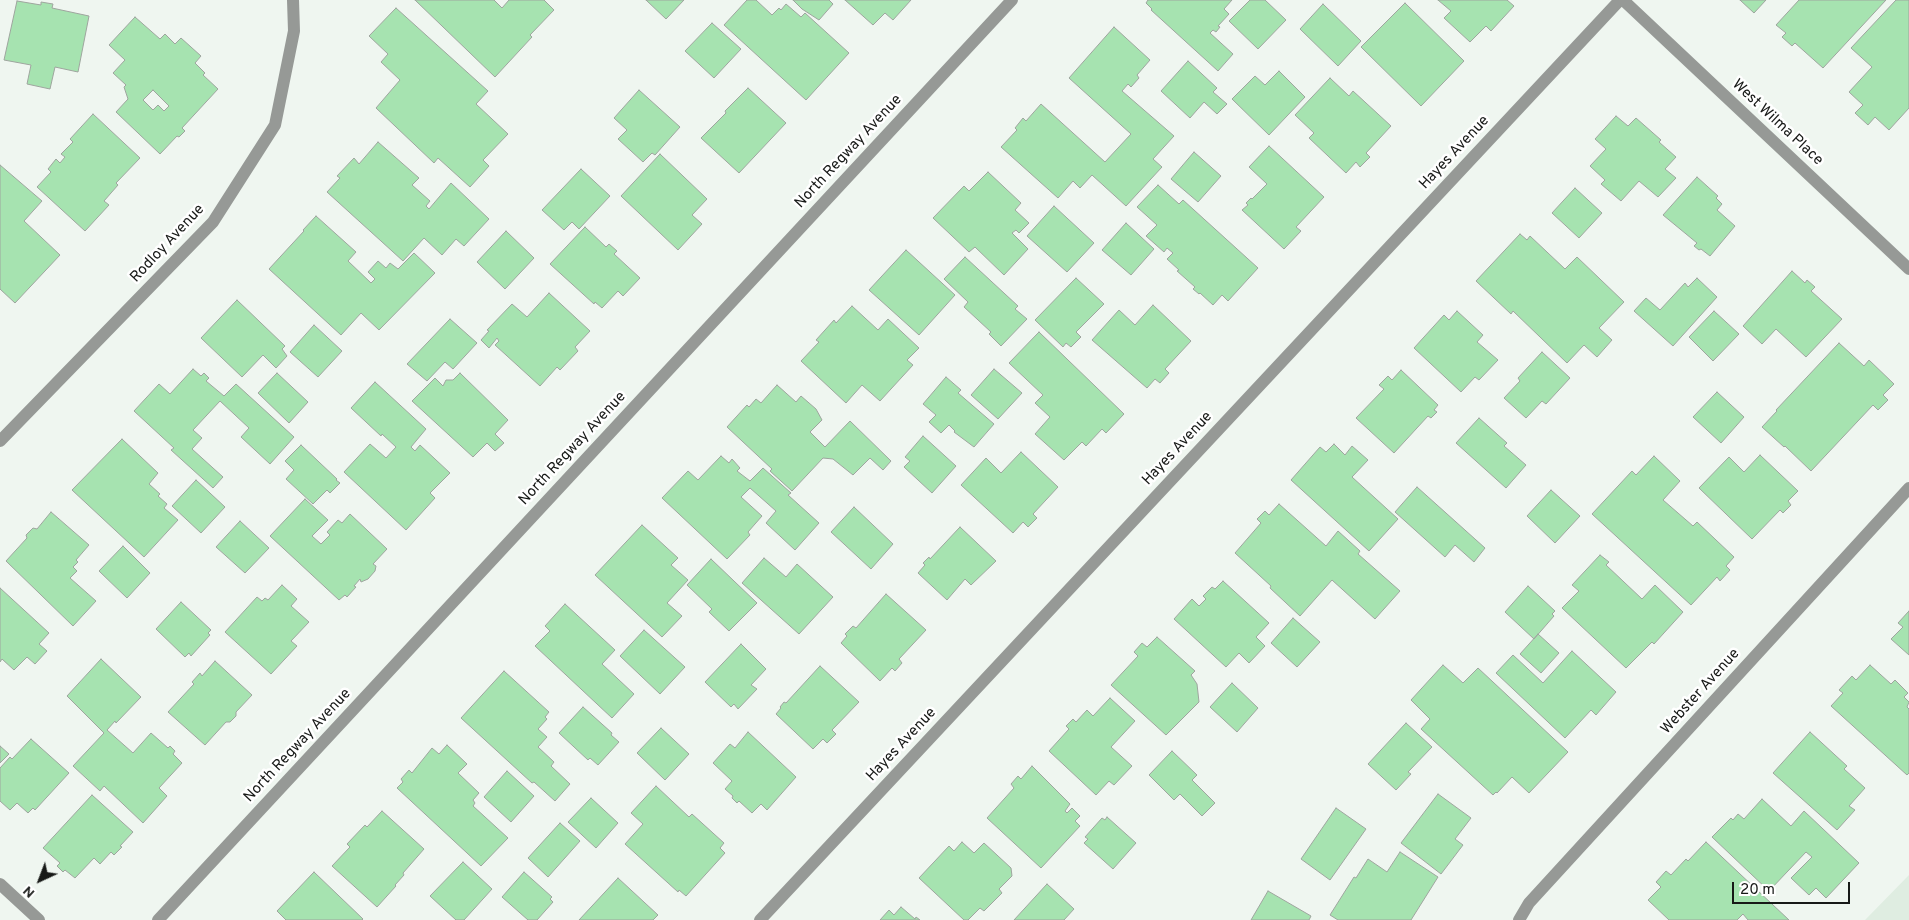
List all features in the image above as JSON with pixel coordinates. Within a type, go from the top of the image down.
[{"type":"street","name":"Rodloy Avenue","points":[[0,441],[213,222],[276,125],[294,31],[293,0]]},
{"type":"street","name":"North Regway Avenue","points":[[158,920],[1012,0]]},
{"type":"street","name":"West Wilma Place","points":[[1622,0],[1909,269]]},
{"type":"street","name":"Hayes Avenue","points":[[760,920],[1622,0]]},
{"type":"street","name":"Webster Avenue","points":[[1519,920],[1529,903],[1909,488]]},
{"type":"street","points":[[0,884],[39,920]]},
{"type":"shaded area","points":[[1909,875],[1909,920],[1865,920]]},
{"type":"building","points":[[415,0],[494,0],[502,8],[509,0],[544,0],[554,10],[495,77]]},
{"type":"building","points":[[646,0],[684,0],[666,19]]},
{"type":"building","points":[[747,0],[756,0],[772,15],[779,8],[781,10],[786,4],[801,17],[805,13],[849,53],[806,100],[724,25]]},
{"type":"building","points":[[793,0],[829,0],[833,4],[819,20],[802,9]]},
{"type":"building","points":[[845,0],[911,0],[893,20],[885,13],[873,25]]},
{"type":"building","points":[[1148,0],[1232,0],[1224,9],[1229,14],[1218,26],[1220,27],[1216,32],[1213,30],[1210,33],[1233,54],[1218,71],[1151,10],[1146,3]]},
{"type":"building","points":[[1250,0],[1265,0],[1286,20],[1258,49],[1229,21]]},
{"type":"building","points":[[1438,0],[1507,0],[1514,6],[1491,31],[1486,26],[1470,42],[1444,18],[1451,11]]},
{"type":"building","points":[[1740,0],[1766,0],[1754,13]]},
{"type":"building","points":[[1799,0],[1886,0],[1823,68],[1795,43],[1792,46],[1782,37],[1786,33],[1776,25]]},
{"type":"building","points":[[1896,0],[1909,0],[1909,108],[1889,130],[1875,117],[1868,125],[1855,113],[1863,105],[1849,92],[1872,67],[1851,48]]},
{"type":"building","points":[[17,1],[41,5],[41,2],[53,4],[52,8],[89,16],[78,72],[55,67],[50,89],[27,84],[31,65],[4,60]]},
{"type":"building","points":[[1405,3],[1464,61],[1421,106],[1361,47]]},
{"type":"building","points":[[1323,4],[1361,41],[1338,66],[1300,29]]},
{"type":"building","points":[[396,8],[488,91],[476,104],[508,134],[483,160],[489,166],[470,187],[438,158],[434,163],[376,108],[400,80],[381,62],[388,54],[369,36]]},
{"type":"building","points":[[135,17],[160,39],[165,34],[175,44],[181,38],[201,56],[195,63],[205,73],[203,75],[218,89],[182,128],[185,131],[179,137],[177,136],[160,154],[116,112],[128,99],[124,87],[126,85],[113,73],[125,60],[109,45]],"holes":[[[153,90],[169,106],[164,111],[158,105],[153,110],[143,100]]]},
{"type":"building","points":[[712,23],[741,49],[714,78],[685,51]]},
{"type":"building","points":[[1114,27],[1150,60],[1137,75],[1139,78],[1131,87],[1128,84],[1122,91],[1174,136],[1153,159],[1162,167],[1126,206],[1092,175],[1080,188],[1073,181],[1058,198],[1001,147],[1017,130],[1015,128],[1023,118],[1026,121],[1041,104],[1105,162],[1131,134],[1069,78]]},
{"type":"building","points":[[1188,61],[1217,88],[1213,92],[1227,104],[1217,114],[1204,102],[1190,118],[1161,91]]},
{"type":"building","points":[[1279,71],[1305,97],[1269,135],[1232,99],[1255,76],[1265,85]]},
{"type":"building","points":[[1330,78],[1349,96],[1353,91],[1391,126],[1366,153],[1370,157],[1360,167],[1356,162],[1346,173],[1309,138],[1314,133],[1295,115]]},
{"type":"building","points":[[748,88],[786,123],[739,173],[701,138]]},
{"type":"building","points":[[639,90],[680,127],[655,155],[652,153],[643,162],[618,139],[627,130],[614,118]]},
{"type":"building","points":[[93,114],[140,158],[116,183],[118,185],[104,201],[109,205],[85,231],[37,187],[51,172],[48,169],[56,159],[60,163],[65,157],[61,154],[73,142],[70,139]]},
{"type":"building","points":[[1616,116],[1628,126],[1636,118],[1661,140],[1659,142],[1676,157],[1665,169],[1676,178],[1658,197],[1639,181],[1621,201],[1601,184],[1605,180],[1590,166],[1606,149],[1595,139]]},
{"type":"building","points":[[378,142],[419,178],[412,185],[430,201],[426,206],[429,209],[451,183],[489,219],[464,246],[456,239],[442,255],[424,238],[403,261],[327,192],[340,178],[337,176],[354,158],[359,164]]},
{"type":"building","points":[[1269,146],[1324,197],[1296,227],[1301,231],[1284,249],[1242,210],[1248,205],[1246,203],[1267,184],[1249,167]]},
{"type":"building","points":[[1194,152],[1221,176],[1198,202],[1171,179]]},
{"type":"building","points":[[660,154],[707,199],[692,215],[702,224],[678,250],[621,196]]},
{"type":"building","points":[[0,165],[42,201],[24,221],[60,255],[15,303],[0,289]]},
{"type":"building","points":[[581,169],[610,196],[579,229],[572,222],[564,230],[542,210]]},
{"type":"building","points":[[988,172],[1021,203],[1015,210],[1029,223],[1019,233],[1016,230],[1012,233],[1028,249],[1004,275],[975,247],[969,252],[933,218],[964,186],[969,191]]},
{"type":"building","points":[[1697,177],[1718,196],[1716,198],[1722,204],[1717,210],[1735,226],[1710,256],[1694,246],[1697,243],[1663,215]]},
{"type":"building","points":[[1158,185],[1179,204],[1183,200],[1258,268],[1228,301],[1222,295],[1213,305],[1199,294],[1193,289],[1195,287],[1167,259],[1173,253],[1167,248],[1164,252],[1146,236],[1157,225],[1137,207]]},
{"type":"building","points":[[1575,188],[1602,213],[1579,238],[1552,213]]},
{"type":"building","points":[[1054,206],[1094,243],[1067,272],[1027,236]]},
{"type":"building","points":[[316,216],[356,252],[348,261],[371,283],[375,279],[368,272],[378,261],[386,268],[390,263],[398,269],[414,253],[435,273],[379,330],[361,313],[341,335],[269,269]]},
{"type":"building","points":[[1126,223],[1154,249],[1131,275],[1102,250]]},
{"type":"building","points":[[585,227],[606,247],[609,244],[617,251],[614,254],[640,278],[623,296],[618,291],[602,308],[595,302],[594,304],[550,264]]},
{"type":"building","points":[[506,231],[534,258],[505,289],[477,262]]},
{"type":"building","points":[[1520,234],[1527,240],[1530,236],[1565,269],[1577,257],[1624,302],[1599,328],[1612,340],[1597,357],[1584,345],[1567,363],[1513,311],[1511,314],[1476,281]]},
{"type":"building","points":[[906,250],[955,295],[919,335],[869,290]]},
{"type":"building","points":[[965,257],[1018,306],[1015,309],[1027,319],[1001,346],[989,334],[991,332],[964,307],[968,302],[944,279]]},
{"type":"building","points":[[1792,271],[1805,283],[1807,280],[1815,287],[1811,291],[1842,319],[1806,357],[1776,329],[1762,344],[1743,326]]},
{"type":"building","points":[[1076,278],[1104,304],[1076,332],[1081,337],[1071,347],[1066,343],[1063,347],[1035,320]]},
{"type":"building","points":[[1697,278],[1717,297],[1673,346],[1634,311],[1646,298],[1660,310],[1685,283],[1688,287]]},
{"type":"building","points":[[549,293],[590,331],[575,347],[578,351],[560,370],[557,367],[540,386],[495,345],[499,341],[497,338],[489,348],[481,340],[489,331],[487,330],[512,304],[527,317]]},
{"type":"building","points":[[237,300],[285,346],[282,349],[287,356],[276,368],[263,355],[242,377],[201,338]]},
{"type":"building","points":[[1153,305],[1191,341],[1165,369],[1169,373],[1160,383],[1155,379],[1147,388],[1092,340],[1119,310],[1135,325]]},
{"type":"building","points":[[852,306],[878,330],[888,319],[919,348],[907,360],[913,365],[880,401],[862,385],[846,403],[801,361],[819,342],[816,340],[834,320],[836,323]]},
{"type":"building","points":[[1457,311],[1483,335],[1477,342],[1498,360],[1479,380],[1475,377],[1461,392],[1414,348],[1444,315],[1449,320]]},
{"type":"building","points":[[1714,311],[1739,334],[1713,361],[1689,337]]},
{"type":"building","points":[[450,319],[477,343],[453,369],[445,362],[427,381],[407,364]]},
{"type":"building","points":[[314,325],[342,351],[318,377],[290,352]]},
{"type":"building","points":[[1039,332],[1124,414],[1106,433],[1102,429],[1086,446],[1082,442],[1064,460],[1035,434],[1050,417],[1035,403],[1043,395],[1009,363]]},
{"type":"building","points":[[1839,343],[1864,366],[1869,360],[1894,384],[1883,395],[1888,400],[1878,410],[1873,405],[1811,471],[1762,427]]},
{"type":"building","points":[[1542,352],[1570,378],[1546,404],[1542,401],[1526,418],[1504,398],[1520,381],[1518,378]]},
{"type":"building","points":[[193,369],[201,376],[204,373],[209,378],[206,381],[224,396],[236,384],[294,437],[270,464],[241,437],[249,428],[220,401],[193,430],[202,438],[192,449],[223,477],[213,488],[171,450],[174,448],[134,411],[159,384],[170,394]]},
{"type":"building","points":[[994,369],[1022,393],[998,419],[971,395]]},
{"type":"building","points":[[1401,370],[1438,405],[1434,410],[1437,412],[1431,418],[1428,416],[1394,453],[1356,418],[1384,389],[1379,385],[1388,376],[1392,380]]},
{"type":"building","points":[[277,373],[308,402],[289,423],[258,393]]},
{"type":"building","points":[[460,373],[508,420],[495,434],[504,443],[495,451],[487,443],[473,457],[412,401],[435,378],[443,386],[446,380],[453,380]]},
{"type":"building","points":[[946,377],[961,390],[958,393],[994,424],[974,447],[954,432],[949,425],[941,433],[929,422],[936,415],[923,404]]},
{"type":"building","points":[[375,382],[426,429],[411,447],[415,451],[420,445],[450,473],[430,493],[435,498],[406,530],[344,472],[370,444],[386,458],[396,447],[382,434],[381,436],[351,408]]},
{"type":"building","points":[[777,385],[796,402],[801,396],[816,409],[822,420],[810,432],[825,447],[850,421],[891,461],[883,470],[870,458],[853,475],[833,459],[823,458],[792,491],[770,471],[772,469],[727,427],[747,405],[749,407],[756,399],[761,403]]},
{"type":"building","points":[[1717,392],[1744,417],[1721,443],[1693,417]]},
{"type":"building","points":[[1479,418],[1507,443],[1504,446],[1526,465],[1506,488],[1456,443]]},
{"type":"building","points":[[923,436],[956,466],[932,493],[904,467],[910,461],[905,457]]},
{"type":"building","points":[[122,439],[158,473],[149,484],[167,504],[164,508],[178,520],[144,557],[72,490]]},
{"type":"building","points":[[1334,444],[1345,455],[1352,446],[1368,460],[1352,477],[1398,519],[1369,551],[1291,480],[1320,447],[1326,452]]},
{"type":"building","points":[[301,445],[340,483],[330,493],[327,490],[313,504],[286,479],[294,470],[285,461]]},
{"type":"building","points":[[1021,452],[1058,487],[1033,514],[1037,518],[1028,527],[1023,522],[1013,533],[961,485],[986,458],[1001,473]]},
{"type":"building","points":[[1760,455],[1798,491],[1788,501],[1791,505],[1783,513],[1780,510],[1752,539],[1699,488],[1729,457],[1744,472]]},
{"type":"building","points":[[721,456],[729,463],[732,459],[740,468],[737,471],[750,481],[763,468],[791,493],[788,495],[819,523],[795,550],[766,523],[776,511],[750,488],[741,497],[762,516],[748,532],[750,535],[727,559],[662,498],[688,471],[698,480]]},
{"type":"building","points":[[1654,456],[1680,481],[1663,500],[1693,526],[1697,522],[1734,557],[1726,566],[1730,570],[1720,581],[1717,577],[1691,605],[1592,514],[1632,471],[1636,475]]},
{"type":"building","points":[[196,480],[225,507],[201,533],[172,506]]},
{"type":"building","points":[[1417,487],[1485,548],[1474,562],[1455,545],[1445,557],[1395,512]]},
{"type":"building","points":[[1551,490],[1580,516],[1555,543],[1527,516]]},
{"type":"building","points":[[305,499],[328,520],[312,536],[321,544],[330,535],[327,532],[338,520],[342,523],[350,514],[387,549],[373,564],[376,566],[375,571],[368,579],[361,582],[360,579],[347,597],[345,595],[339,600],[270,536]]},
{"type":"building","points":[[1279,504],[1326,546],[1338,531],[1360,551],[1358,554],[1400,591],[1375,619],[1332,580],[1300,616],[1235,553],[1261,523],[1257,519],[1265,511],[1269,515]]},
{"type":"building","points":[[854,507],[893,544],[871,569],[831,532]]},
{"type":"building","points":[[51,512],[89,545],[76,560],[78,562],[73,567],[77,571],[70,578],[96,601],[73,626],[6,561],[27,538],[26,535],[33,528],[37,529]]},
{"type":"building","points":[[240,521],[269,548],[245,573],[216,547]]},
{"type":"building","points":[[642,525],[678,558],[671,565],[688,580],[667,603],[682,616],[662,637],[595,575]]},
{"type":"building","points":[[960,527],[996,561],[971,585],[965,579],[947,600],[918,573],[925,565],[923,563],[929,557],[930,559]]},
{"type":"building","points":[[123,546],[150,573],[127,598],[99,571]]},
{"type":"building","points":[[1600,555],[1609,562],[1606,565],[1642,599],[1655,585],[1683,612],[1654,644],[1652,642],[1626,668],[1562,608],[1579,591],[1572,585]]},
{"type":"building","points":[[764,558],[786,577],[797,564],[833,597],[799,634],[742,583]]},
{"type":"building","points":[[711,559],[757,603],[729,631],[709,612],[712,609],[687,585]]},
{"type":"building","points":[[1223,581],[1269,623],[1256,637],[1265,646],[1249,663],[1239,653],[1226,667],[1174,619],[1192,599],[1199,606],[1206,599],[1203,596],[1212,587],[1215,589]]},
{"type":"building","points":[[282,585],[297,599],[291,606],[309,622],[291,641],[297,646],[271,674],[225,632],[257,597],[262,601],[265,598],[268,600]]},
{"type":"building","points":[[1528,586],[1555,611],[1552,614],[1554,616],[1534,639],[1505,612]]},
{"type":"building","points":[[0,588],[49,633],[39,644],[47,651],[35,664],[27,657],[14,670],[2,659],[0,662]]},
{"type":"building","points":[[886,594],[926,630],[899,659],[902,663],[895,671],[892,668],[880,681],[841,643],[847,636],[845,634],[853,626],[856,628]]},
{"type":"building","points":[[181,602],[211,630],[208,633],[210,635],[191,656],[189,653],[185,657],[156,629]]},
{"type":"building","points":[[565,604],[615,650],[602,664],[634,694],[612,718],[535,646],[550,631],[545,626]]},
{"type":"building","points":[[1909,611],[1909,655],[1891,639],[1903,627],[1898,623]]},
{"type":"building","points":[[1293,618],[1320,642],[1297,667],[1271,643]]},
{"type":"building","points":[[644,630],[685,667],[660,694],[620,656]]},
{"type":"building","points":[[1538,634],[1559,653],[1541,673],[1520,654]]},
{"type":"building","points":[[1157,637],[1195,671],[1191,675],[1197,684],[1199,702],[1166,735],[1111,685],[1138,656],[1134,652],[1142,643],[1147,647]]},
{"type":"building","points":[[741,644],[766,669],[751,685],[757,689],[738,709],[734,704],[731,707],[705,682]]},
{"type":"building","points":[[1572,651],[1616,692],[1596,715],[1591,710],[1565,738],[1496,673],[1513,655],[1543,683]]},
{"type":"building","points":[[101,659],[141,697],[107,730],[133,753],[151,733],[168,748],[170,746],[175,751],[173,754],[182,763],[159,788],[167,796],[143,823],[104,786],[100,791],[73,766],[104,733],[67,696]]},
{"type":"building","points":[[215,661],[252,695],[236,712],[236,716],[230,722],[226,722],[205,745],[168,712],[194,684],[192,682],[200,673],[202,676]]},
{"type":"building","points":[[1443,665],[1463,683],[1478,668],[1568,752],[1529,793],[1512,777],[1493,795],[1421,729],[1430,719],[1411,700]]},
{"type":"building","points":[[1870,665],[1891,684],[1895,680],[1908,693],[1904,697],[1909,702],[1907,707],[1909,709],[1909,773],[1907,775],[1831,706],[1843,693],[1839,690],[1852,676],[1856,680]]},
{"type":"building","points":[[820,666],[859,702],[832,730],[836,734],[827,743],[823,739],[813,749],[776,714],[784,702],[786,703]]},
{"type":"building","points":[[504,671],[549,712],[545,717],[547,719],[538,729],[547,737],[538,747],[554,762],[551,766],[570,784],[555,801],[534,782],[532,783],[461,718]]},
{"type":"building","points":[[1232,683],[1258,708],[1237,732],[1210,707]]},
{"type":"building","points":[[1110,698],[1135,721],[1111,747],[1132,766],[1114,785],[1109,781],[1096,795],[1049,751],[1069,729],[1066,726],[1073,719],[1076,722],[1087,710],[1093,716]]},
{"type":"building","points":[[583,707],[612,733],[611,735],[619,742],[598,765],[590,758],[588,760],[559,733]]},
{"type":"building","points":[[1406,723],[1432,747],[1408,772],[1411,774],[1396,790],[1368,764]]},
{"type":"building","points":[[661,728],[689,754],[665,780],[637,753]]},
{"type":"building","points":[[748,732],[796,777],[767,810],[761,804],[752,813],[739,801],[737,803],[732,798],[733,796],[725,789],[732,781],[713,763],[730,744],[735,748]]},
{"type":"building","points":[[1810,732],[1847,766],[1844,769],[1865,788],[1849,806],[1855,810],[1837,830],[1773,773]]},
{"type":"building","points":[[31,739],[69,773],[35,810],[33,808],[28,813],[17,803],[10,810],[0,801],[0,768],[10,757],[12,759]]},
{"type":"building","points":[[447,745],[467,764],[458,773],[479,793],[473,800],[475,803],[473,806],[508,838],[481,866],[397,788],[403,782],[401,779],[409,770],[412,773],[432,748],[439,754]]},
{"type":"building","points":[[0,746],[9,754],[0,763]]},
{"type":"building","points":[[1172,751],[1197,775],[1192,780],[1215,803],[1202,816],[1180,794],[1174,800],[1149,775]]},
{"type":"building","points":[[1032,766],[1070,804],[1065,811],[1067,813],[1072,808],[1080,816],[1075,821],[1080,826],[1041,868],[987,818],[1014,788],[1011,784],[1018,776],[1021,779]]},
{"type":"building","points":[[507,771],[534,796],[511,822],[484,797]]},
{"type":"building","points":[[656,786],[689,817],[692,814],[724,843],[720,848],[725,853],[686,896],[679,890],[678,892],[625,844],[643,824],[631,813]]},
{"type":"building","points":[[1438,794],[1471,818],[1455,839],[1463,845],[1441,874],[1401,843]]},
{"type":"building","points":[[92,795],[133,832],[114,855],[111,852],[100,864],[94,858],[75,878],[65,870],[63,872],[57,866],[60,863],[43,848]]},
{"type":"building","points":[[591,798],[618,823],[596,848],[568,822]]},
{"type":"building","points":[[1762,799],[1791,826],[1804,811],[1859,863],[1826,898],[1816,888],[1809,895],[1791,878],[1812,857],[1806,852],[1769,891],[1712,837],[1731,818],[1733,820],[1738,814],[1744,819]]},
{"type":"building","points":[[1336,808],[1366,829],[1330,880],[1301,859]]},
{"type":"building","points":[[382,811],[424,849],[403,873],[404,875],[396,886],[377,907],[332,866],[350,847],[347,844]]},
{"type":"building","points":[[1107,817],[1136,843],[1113,869],[1084,843],[1088,839],[1085,837],[1102,818],[1105,820]]},
{"type":"building","points":[[560,823],[580,841],[548,877],[528,858]]},
{"type":"building","points":[[962,842],[974,853],[984,843],[1011,868],[1012,876],[999,889],[1002,893],[984,911],[980,908],[968,920],[964,920],[919,878],[949,846],[954,851]]},
{"type":"building","points":[[1706,842],[1789,920],[1748,920],[1743,914],[1737,920],[1669,920],[1648,900],[1661,887],[1656,882],[1666,871],[1671,875]]},
{"type":"building","points":[[1400,852],[1438,877],[1411,920],[1338,920],[1330,915],[1368,859],[1387,872]]},
{"type":"building","points":[[463,862],[492,889],[464,920],[456,920],[430,896]]},
{"type":"building","points":[[314,872],[363,919],[286,920],[277,911]]},
{"type":"building","points":[[524,872],[552,897],[550,899],[553,902],[537,920],[528,920],[502,897]]},
{"type":"building","points":[[618,878],[658,915],[653,920],[579,920]]},
{"type":"building","points":[[1047,884],[1074,909],[1064,920],[1014,920]]},
{"type":"building","points":[[1268,891],[1311,916],[1309,920],[1251,920]]},
{"type":"building","points":[[901,907],[915,919],[916,917],[920,920],[880,920],[889,910],[894,915]]}]
